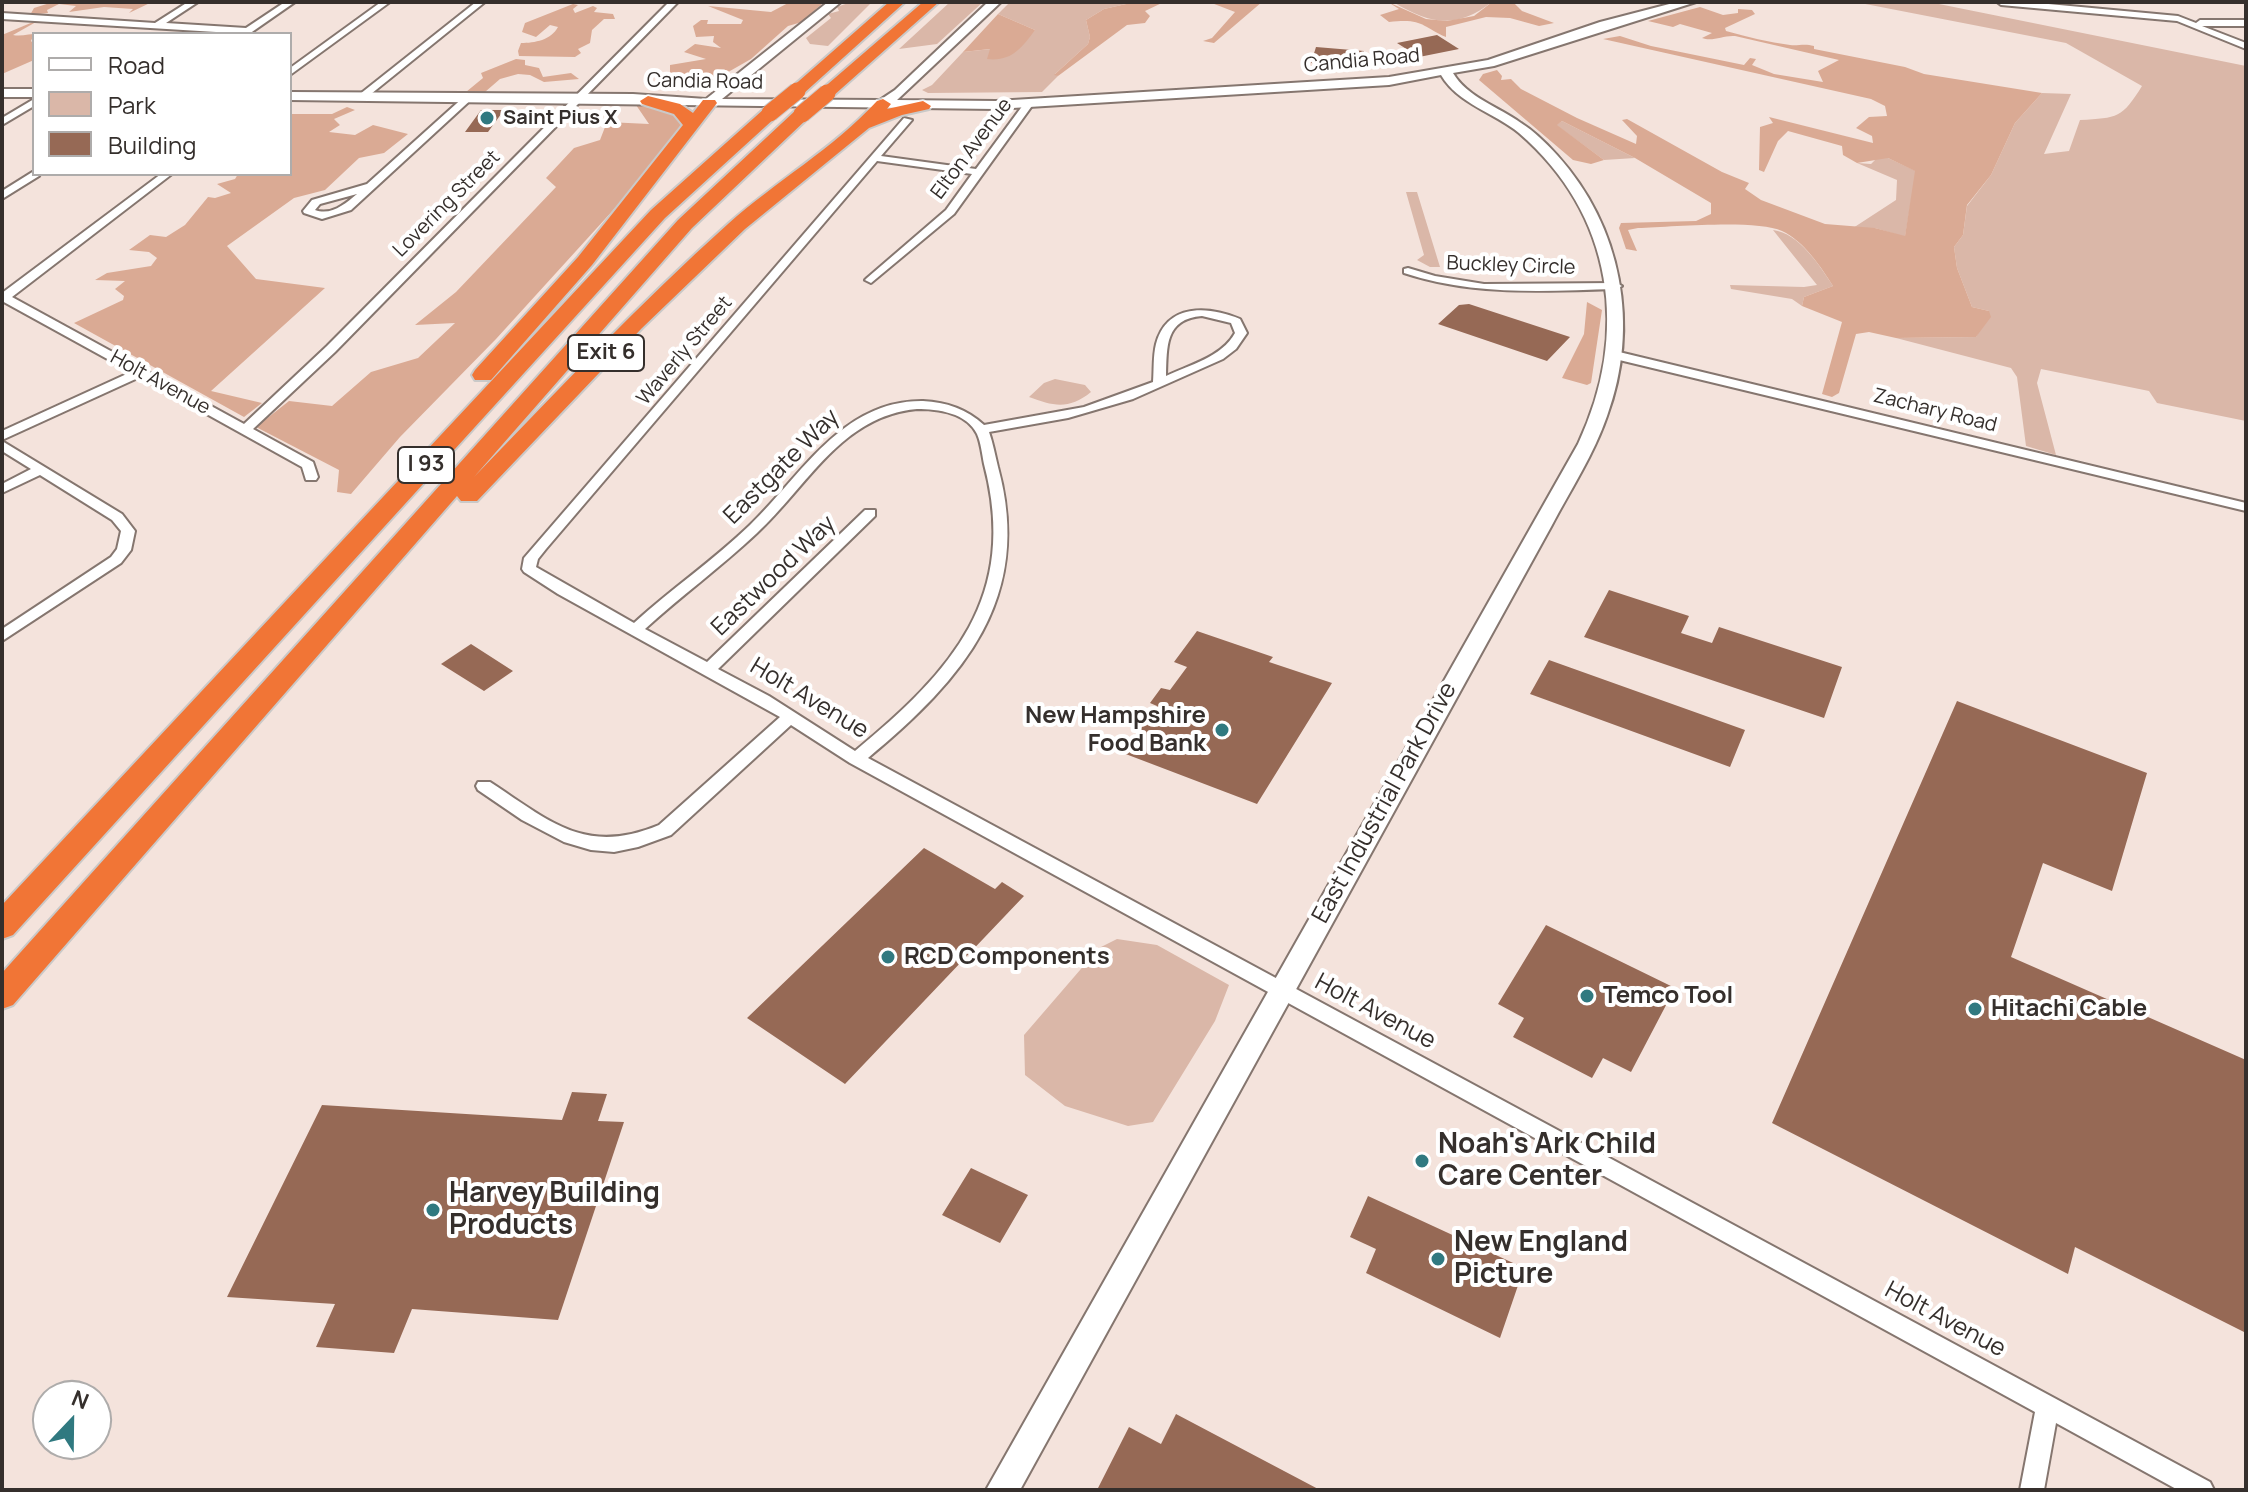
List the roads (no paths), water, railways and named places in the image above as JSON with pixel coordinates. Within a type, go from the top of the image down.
[{"type":"highway","name":"I 93","points":[[2,926],[658,214],[898,2]]},
{"type":"highway","name":"I 93","points":[[2,995],[685,224],[802,114],[932,2]]},
{"type":"highway","points":[[93,827],[281,596],[577,271],[712,100]]},
{"type":"highway","points":[[648,101],[681,110],[689,117],[691,125]]},
{"type":"highway","points":[[862,126],[888,102]]},
{"type":"highway","points":[[862,126],[897,111],[923,106]]},
{"type":"highway","name":"Exit 6","points":[[360,590],[422,545],[659,299],[713,248],[862,126]]},
{"type":"main road","points":[[712,100],[835,2]]},
{"type":"main road","points":[[888,102],[995,2]]},
{"type":"main road","name":"Candia Road","points":[[888,102],[923,106],[1029,103],[1389,81],[1446,73],[1512,57],[1604,25],[1690,2]]},
{"type":"main road","name":"East Industrial Park Drive","points":[[1446,73],[1459,89],[1502,114]]},
{"type":"main road","name":"East Industrial Park Drive","points":[[1002,1490],[1584,449],[1605,397],[1615,355],[1618,324],[1616,286],[1601,234],[1584,201],[1545,151],[1465,81],[1446,73]]},
{"type":"main road","points":[[1389,81],[1459,89]]},
{"type":"main road","points":[[2,93],[32,93]]},
{"type":"main road","name":"Candia Road","points":[[292,96],[1029,103]]},
{"type":"main road","name":"Candia Road","points":[[621,99],[712,100]]},
{"type":"street","points":[[146,32],[194,2]]},
{"type":"street","points":[[246,32],[291,2]]},
{"type":"street","points":[[292,71],[386,2]]},
{"type":"street","points":[[363,96],[481,2]]},
{"type":"street","name":"Lovering Street","points":[[245,430],[331,349],[674,2]]},
{"type":"street","points":[[2001,2],[2146,15],[2195,24],[2246,23]]},
{"type":"street","points":[[2,16],[232,32]]},
{"type":"street","points":[[2195,24],[2246,46]]},
{"type":"street","points":[[373,186],[316,202],[308,211],[322,216],[343,211],[373,186],[469,97]]},
{"type":"street","points":[[2,122],[32,103]]},
{"type":"street","name":"Elton Avenue","points":[[871,280],[950,212],[1029,103]]},
{"type":"street","name":"Waverly Street","points":[[529,569],[531,558],[907,120]]},
{"type":"street","points":[[873,158],[979,172]]},
{"type":"street","points":[[2,196],[32,176]]},
{"type":"street","points":[[3,296],[164,176]]},
{"type":"street","name":"Buckley Circle","points":[[1408,271],[1440,283],[1467,286],[1616,286]]},
{"type":"street","name":"Holt Avenue","points":[[3,296],[308,465],[311,477]]},
{"type":"street","points":[[856,759],[908,717],[936,687],[957,660],[987,607],[1003,548],[999,490],[981,429],[1092,408],[1159,384],[1211,360],[1237,343],[1241,333],[1236,321],[1221,314],[1200,311],[1182,316],[1171,324],[1162,345],[1159,384]]},
{"type":"street","name":"Zachary Road","points":[[1615,355],[2246,507]]},
{"type":"street","points":[[2,436],[140,373]]},
{"type":"street","name":"Eastgate Way","points":[[635,630],[755,528],[847,431],[867,417],[892,408],[935,406],[959,413],[981,429]]},
{"type":"street","points":[[2,445],[117,517],[128,531],[128,540],[116,560],[104,571],[2,636]]},
{"type":"street","points":[[2,489],[41,469]]},
{"type":"street","name":"Eastwood Way","points":[[708,670],[870,513]]},
{"type":"street","name":"Holt Avenue","points":[[529,569],[764,700],[856,759],[2202,1490]]},
{"type":"street","points":[[484,786],[563,837],[581,844],[599,847],[640,843],[665,830],[789,718]]},
{"type":"street","points":[[2032,1490],[2048,1406]]},
{"type":"place","name":"Saint Pius X","points":[[487,118]]},
{"type":"place","name":"New Hampshire Food Bank","points":[[1222,730]]},
{"type":"place","name":"RCD Components","points":[[888,957]]},
{"type":"place","name":"Temco Tool","points":[[1587,996]]},
{"type":"place","name":"Hitachi Cable","points":[[1975,1009]]},
{"type":"place","name":"Noah's Ark Child Care Center","points":[[1422,1161]]},
{"type":"place","name":"Harvey Building Products","points":[[433,1210]]},
{"type":"place","name":"New England Picture","points":[[1438,1259]]}]
